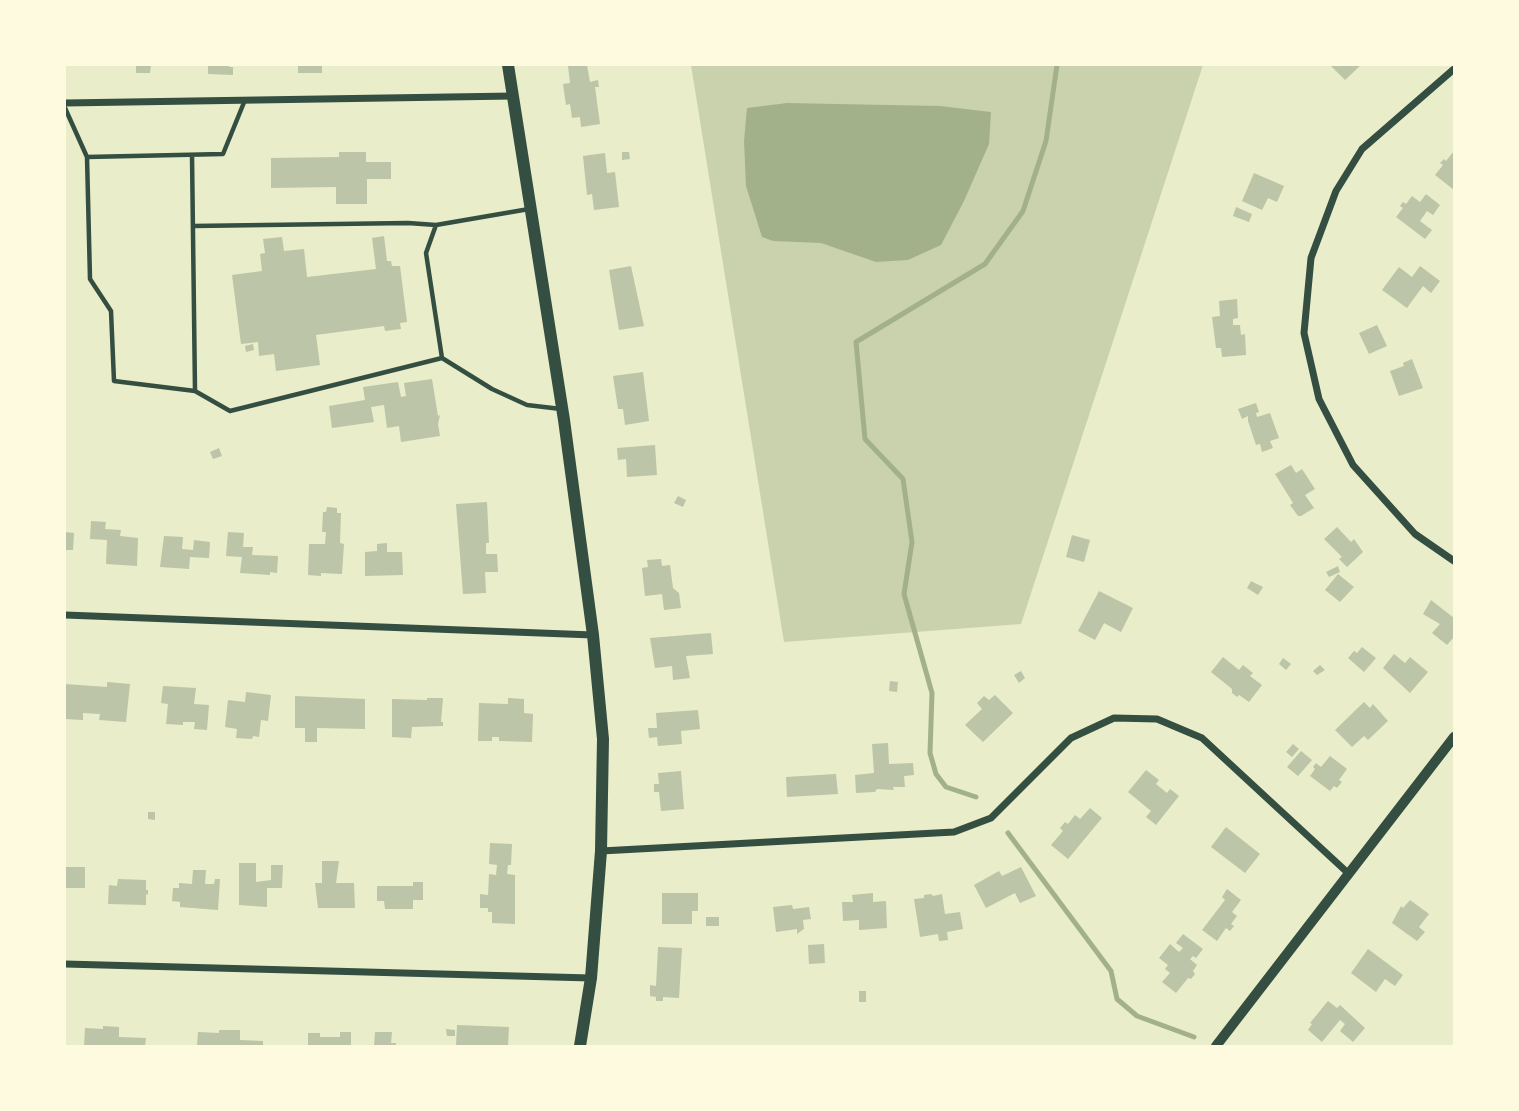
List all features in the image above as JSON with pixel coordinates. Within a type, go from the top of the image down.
[{"type":"main road","points":[[508,65],[562,409],[593,635],[603,739],[601,851],[591,978],[580,1046]]},
{"type":"street","points":[[1454,69],[1362,149],[1336,191],[1311,258],[1304,333],[1319,399],[1353,465],[1415,534],[1454,561]]},
{"type":"street","points":[[65,105],[513,96]]},
{"type":"street","points":[[65,615],[593,635]]},
{"type":"street","points":[[601,851],[954,832],[991,818],[1071,738],[1114,718],[1157,719],[1202,737],[1349,874]]},
{"type":"street","points":[[1216,1046],[1454,737]]},
{"type":"street","points":[[65,964],[591,978]]},
{"type":"lane","points":[[87,157],[223,154],[245,100]]},
{"type":"lane","points":[[65,105],[87,157],[90,279],[111,311],[114,381],[195,391],[230,411],[442,358],[492,389],[527,405],[562,409]]},
{"type":"lane","points":[[192,155],[195,391]]},
{"type":"lane","points":[[193,226],[394,223],[436,225],[531,208]]},
{"type":"lane","points":[[436,225],[426,253],[442,358]]},
{"type":"shaded area","points":[[691,65],[1203,65],[1021,624],[784,642]]},
{"type":"shaded area","points":[[787,103],[940,106],[991,112],[989,144],[941,245],[908,260],[876,262],[821,243],[773,241],[762,237],[746,186],[744,141],[747,108]]},
{"type":"building","points":[[136,65],[151,65],[150,73],[136,73]]},
{"type":"building","points":[[208,65],[229,65],[233,67],[233,75],[208,74]]},
{"type":"building","points":[[298,65],[322,65],[322,73],[298,73]]},
{"type":"building","points":[[587,65],[590,82],[598,80],[599,87],[595,87],[600,124],[581,127],[580,117],[572,118],[570,104],[566,105],[563,84],[570,83],[568,66]]},
{"type":"building","points":[[1330,65],[1361,65],[1345,80]]},
{"type":"building","points":[[1454,151],[1454,190],[1435,175],[1443,165],[1440,163],[1444,159],[1446,161]]},
{"type":"building","points":[[339,152],[366,152],[366,162],[391,162],[391,179],[367,179],[367,204],[336,204],[336,187],[271,188],[271,158],[339,157]]},
{"type":"building","points":[[622,152],[629,152],[630,159],[622,160]]},
{"type":"building","points":[[605,153],[607,173],[615,172],[619,207],[594,210],[592,194],[587,195],[583,156]]},
{"type":"building","points":[[1254,173],[1284,186],[1277,202],[1268,198],[1262,210],[1242,201]]},
{"type":"building","points":[[1426,194],[1440,205],[1433,215],[1427,211],[1420,221],[1432,230],[1425,239],[1396,217],[1403,208],[1400,206],[1403,202],[1406,204],[1412,196],[1420,202]]},
{"type":"building","points":[[1236,207],[1252,214],[1249,222],[1233,216]]},
{"type":"building","points":[[384,236],[387,261],[391,261],[392,266],[400,266],[407,322],[400,323],[401,329],[385,331],[384,326],[316,335],[320,365],[276,371],[274,354],[259,356],[258,342],[241,344],[232,275],[262,271],[260,254],[265,253],[263,239],[282,237],[284,251],[304,249],[307,277],[376,269],[372,238]]},
{"type":"building","points":[[631,266],[644,326],[619,330],[609,270]]},
{"type":"building","points":[[1420,266],[1440,281],[1431,293],[1423,286],[1407,308],[1382,290],[1399,267],[1412,277]]},
{"type":"building","points":[[1237,299],[1238,318],[1233,319],[1233,325],[1240,325],[1241,335],[1245,334],[1246,355],[1222,357],[1221,348],[1216,348],[1212,317],[1220,316],[1219,301]]},
{"type":"building","points":[[1377,325],[1387,346],[1369,354],[1359,333]]},
{"type":"building","points":[[253,344],[254,350],[246,352],[245,346]]},
{"type":"building","points":[[1412,359],[1423,388],[1399,396],[1390,371],[1404,366],[1403,363]]},
{"type":"building","points":[[643,372],[649,421],[625,425],[623,409],[618,409],[613,376]]},
{"type":"building","points":[[432,379],[438,416],[440,415],[440,436],[401,442],[399,426],[387,428],[384,405],[371,407],[374,422],[332,428],[329,406],[365,400],[363,387],[398,382],[401,397],[406,396],[404,383]]},
{"type":"building","points":[[1256,403],[1259,412],[1256,413],[1257,417],[1270,413],[1279,438],[1270,441],[1273,448],[1262,452],[1260,444],[1256,445],[1248,416],[1242,419],[1238,409]]},
{"type":"building","points":[[655,445],[657,475],[627,477],[626,459],[618,460],[617,448]]},
{"type":"building","points":[[219,448],[222,456],[213,459],[210,452]]},
{"type":"building","points":[[1291,465],[1296,473],[1302,469],[1315,489],[1305,495],[1314,508],[1301,516],[1298,516],[1290,505],[1293,503],[1275,474]]},
{"type":"building","points":[[678,496],[686,500],[683,507],[674,503]]},
{"type":"building","points":[[487,502],[489,543],[486,543],[486,554],[497,554],[498,572],[485,572],[486,593],[463,594],[456,504]]},
{"type":"building","points":[[327,507],[337,508],[337,513],[341,513],[340,543],[344,544],[342,574],[308,575],[309,544],[325,544],[326,532],[322,532],[323,512],[326,512]]},
{"type":"building","points":[[91,521],[106,522],[105,529],[121,530],[120,536],[138,538],[137,566],[106,564],[107,540],[90,539]]},
{"type":"building","points":[[1337,527],[1351,542],[1354,539],[1363,552],[1347,567],[1339,559],[1342,557],[1324,539]]},
{"type":"building","points":[[65,532],[74,533],[73,550],[65,550]]},
{"type":"building","points":[[228,532],[244,533],[243,547],[253,547],[252,555],[278,556],[277,573],[240,573],[242,557],[226,556]]},
{"type":"building","points":[[1072,535],[1090,540],[1084,562],[1066,557]]},
{"type":"building","points":[[164,536],[183,537],[182,549],[193,550],[194,540],[210,542],[209,558],[190,557],[189,569],[160,567]]},
{"type":"building","points":[[387,543],[387,552],[402,552],[403,575],[365,576],[365,552],[377,551],[377,544]]},
{"type":"building","points":[[661,559],[662,566],[670,565],[673,588],[679,593],[681,608],[664,610],[662,594],[645,596],[642,568],[648,567],[647,560]]},
{"type":"building","points":[[1338,566],[1340,572],[1329,577],[1326,572]]},
{"type":"building","points":[[1338,574],[1354,587],[1340,602],[1325,590]]},
{"type":"building","points":[[1251,581],[1263,587],[1258,595],[1247,588]]},
{"type":"building","points":[[1099,591],[1133,608],[1121,632],[1104,623],[1095,640],[1078,631]]},
{"type":"building","points":[[1431,600],[1454,618],[1454,637],[1447,645],[1432,633],[1440,624],[1423,614]]},
{"type":"building","points":[[711,633],[713,654],[686,656],[690,678],[673,680],[672,666],[655,668],[650,638]]},
{"type":"building","points":[[1362,647],[1376,658],[1364,672],[1348,658]]},
{"type":"building","points":[[1394,654],[1405,663],[1410,657],[1428,672],[1410,693],[1383,668]]},
{"type":"building","points":[[1223,657],[1239,670],[1243,665],[1253,673],[1250,676],[1262,685],[1249,702],[1239,695],[1237,697],[1232,693],[1232,689],[1211,672]]},
{"type":"building","points":[[1283,658],[1291,664],[1286,670],[1279,664]]},
{"type":"building","points":[[1320,665],[1325,670],[1317,675],[1313,671]]},
{"type":"building","points":[[1021,671],[1025,678],[1019,683],[1014,675]]},
{"type":"building","points":[[890,681],[898,682],[897,692],[889,691]]},
{"type":"building","points":[[107,682],[130,684],[126,722],[99,720],[100,714],[83,713],[83,720],[65,719],[65,684],[107,687]]},
{"type":"building","points":[[163,686],[196,688],[194,704],[209,705],[207,730],[194,729],[195,722],[183,722],[183,725],[166,724],[168,704],[161,703]]},
{"type":"building","points":[[246,692],[271,695],[268,721],[261,720],[259,737],[253,736],[252,739],[236,738],[237,729],[225,727],[228,700],[245,702]]},
{"type":"building","points":[[995,695],[1013,713],[983,742],[965,725],[982,709],[977,703],[984,696],[989,700]]},
{"type":"building","points":[[295,696],[365,699],[365,729],[317,728],[317,742],[305,742],[305,728],[295,728]]},
{"type":"building","points":[[443,698],[443,726],[412,727],[411,738],[392,737],[392,699]]},
{"type":"building","points":[[508,698],[524,699],[524,713],[533,714],[532,742],[499,741],[499,737],[492,737],[492,741],[478,741],[479,703],[508,704]]},
{"type":"building","points":[[1364,702],[1370,708],[1373,704],[1388,721],[1368,740],[1364,736],[1352,747],[1335,730]]},
{"type":"building","points":[[698,710],[700,729],[681,731],[682,744],[658,746],[657,737],[649,738],[648,728],[657,728],[656,713]]},
{"type":"building","points":[[888,743],[889,764],[913,763],[914,775],[904,776],[905,787],[856,793],[855,775],[874,773],[872,744]]},
{"type":"building","points":[[1293,744],[1299,749],[1292,757],[1286,752]]},
{"type":"building","points":[[1301,751],[1312,760],[1298,776],[1287,767]]},
{"type":"building","points":[[1330,756],[1347,769],[1339,780],[1342,782],[1330,791],[1310,776],[1316,763],[1321,767]]},
{"type":"building","points":[[1146,770],[1159,780],[1156,784],[1167,793],[1170,789],[1179,796],[1156,825],[1146,817],[1151,811],[1128,792]]},
{"type":"building","points":[[681,771],[684,809],[661,811],[659,792],[654,792],[654,784],[659,784],[658,773]]},
{"type":"building","points":[[836,774],[838,794],[787,797],[786,777]]},
{"type":"building","points":[[1090,808],[1102,818],[1068,859],[1051,845],[1063,831],[1060,828],[1065,822],[1068,824],[1075,815],[1080,819]]},
{"type":"building","points":[[148,812],[155,812],[155,820],[148,819]]},
{"type":"building","points":[[1226,827],[1260,854],[1245,873],[1211,847]]},
{"type":"building","points":[[490,843],[512,844],[511,865],[508,865],[507,874],[515,875],[515,924],[492,923],[492,912],[488,912],[488,908],[480,908],[480,894],[488,895],[489,874],[496,875],[497,865],[489,864]]},
{"type":"building","points":[[322,861],[339,861],[336,883],[354,883],[355,908],[318,908],[315,883],[322,883]]},
{"type":"building","points":[[239,863],[256,863],[256,882],[271,880],[271,865],[283,865],[282,888],[267,888],[267,907],[239,905]]},
{"type":"building","points":[[65,867],[85,867],[85,888],[65,888]]},
{"type":"building","points":[[1021,867],[1036,896],[1020,903],[1015,893],[986,908],[974,885],[999,871],[1002,876]]},
{"type":"building","points":[[193,870],[206,870],[205,884],[214,884],[215,879],[220,879],[218,910],[180,907],[180,902],[172,901],[173,888],[179,888],[179,883],[192,884]]},
{"type":"building","points":[[118,879],[146,880],[146,905],[108,904],[109,885],[117,886]]},
{"type":"building","points":[[413,882],[423,882],[423,900],[413,900],[413,909],[385,909],[384,901],[377,901],[377,886],[413,886]]},
{"type":"building","points":[[1227,889],[1241,900],[1232,912],[1237,916],[1231,924],[1234,926],[1230,931],[1226,928],[1217,941],[1202,930],[1225,900],[1222,897]]},
{"type":"building","points":[[662,893],[698,893],[698,911],[692,911],[692,924],[662,924]]},
{"type":"building","points":[[873,893],[873,902],[886,901],[887,928],[859,930],[859,920],[843,921],[842,902],[853,902],[852,895]]},
{"type":"building","points":[[942,894],[945,914],[960,912],[963,929],[947,932],[948,940],[939,941],[938,934],[920,937],[914,899]]},
{"type":"building","points":[[1410,900],[1429,914],[1419,927],[1425,932],[1417,941],[1392,923],[1401,906],[1403,908]]},
{"type":"building","points":[[792,905],[793,909],[809,907],[811,919],[803,920],[804,929],[797,934],[797,929],[776,932],[773,907]]},
{"type":"building","points":[[706,917],[719,917],[719,926],[706,926]]},
{"type":"building","points":[[1183,934],[1203,949],[1196,958],[1193,956],[1190,959],[1197,965],[1193,971],[1195,974],[1191,979],[1188,978],[1176,993],[1162,982],[1170,973],[1165,969],[1168,965],[1159,958],[1170,944],[1179,952],[1183,948],[1176,943]]},
{"type":"building","points":[[824,944],[825,963],[809,964],[808,945]]},
{"type":"building","points":[[658,947],[682,948],[679,998],[663,997],[663,1001],[656,1001],[656,997],[650,996],[650,985],[656,986]]},
{"type":"building","points":[[1368,949],[1403,975],[1395,986],[1385,979],[1376,992],[1351,973]]},
{"type":"building","points":[[859,991],[866,991],[866,1002],[859,1002]]},
{"type":"building","points":[[1328,1001],[1337,1008],[1340,1005],[1365,1028],[1353,1042],[1340,1031],[1345,1024],[1340,1020],[1322,1042],[1308,1030],[1312,1024],[1310,1023]]},
{"type":"building","points":[[457,1025],[509,1027],[508,1046],[456,1046]]},
{"type":"building","points":[[103,1026],[119,1027],[119,1037],[146,1038],[145,1046],[84,1046],[85,1028],[103,1029]]},
{"type":"building","points":[[446,1029],[455,1030],[455,1036],[447,1036]]},
{"type":"building","points":[[219,1030],[240,1030],[240,1040],[263,1041],[263,1046],[197,1046],[198,1032],[219,1033]]},
{"type":"building","points":[[340,1032],[351,1032],[351,1046],[308,1046],[308,1033],[320,1033],[320,1037],[340,1037]]},
{"type":"building","points":[[375,1032],[392,1032],[391,1043],[396,1043],[396,1046],[374,1046]]},
{"type":"waterway","points":[[976,797],[946,787],[936,774],[930,753],[932,693],[904,594],[912,542],[903,479],[865,439],[856,342],[985,264],[1023,211],[1046,141],[1057,65]]},
{"type":"waterway","points":[[1008,833],[1111,971],[1117,999],[1137,1016],[1194,1037]]}]
